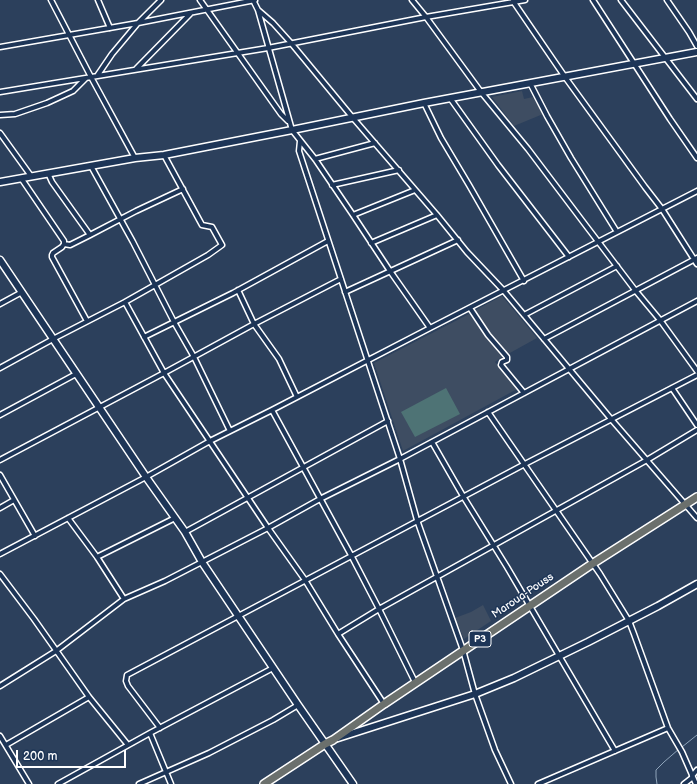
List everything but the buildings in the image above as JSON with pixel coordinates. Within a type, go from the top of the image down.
[{"type":"main road","name":"Maroua-Pouss","points":[[264,784],[332,740],[530,605],[697,497]]},
{"type":"street","points":[[51,0],[70,35],[89,77],[135,158]]},
{"type":"street","points":[[98,0],[110,28]]},
{"type":"street","points":[[97,76],[112,54],[161,0]]},
{"type":"street","points":[[0,46],[138,24],[254,0],[292,130],[315,159],[430,328]]},
{"type":"street","points":[[412,0],[660,320],[697,371]]},
{"type":"street","points":[[0,92],[268,48],[426,17],[524,0]]},
{"type":"street","points":[[593,0],[697,158]]},
{"type":"street","points":[[621,0],[697,99]]},
{"type":"street","points":[[667,0],[690,32],[697,46]]},
{"type":"street","points":[[203,1],[207,10],[237,53],[281,114],[290,122]]},
{"type":"street","points":[[513,1],[565,77],[662,209],[697,264]]},
{"type":"street","points":[[258,10],[273,23],[291,43],[467,252],[504,291],[611,420],[697,518]]},
{"type":"street","points":[[136,70],[191,13]]},
{"type":"street","points":[[0,182],[164,154],[450,98],[697,52]]},
{"type":"street","points":[[0,115],[15,114],[47,103],[74,91],[89,77]]},
{"type":"street","points":[[530,83],[571,158],[617,232]]},
{"type":"street","points":[[450,98],[498,165],[569,257]]},
{"type":"street","points":[[424,103],[441,138],[524,281]]},
{"type":"street","points":[[0,133],[31,176]]},
{"type":"street","points":[[300,141],[299,151],[388,421],[437,578],[464,650],[474,694],[495,750],[511,784]]},
{"type":"street","points":[[315,159],[375,143]]},
{"type":"street","points":[[0,368],[125,302],[208,255],[222,245],[212,227],[202,225],[164,154]]},
{"type":"street","points":[[91,166],[194,357],[230,431]]},
{"type":"street","points":[[332,185],[399,170]]},
{"type":"street","points":[[48,173],[52,182],[90,235]]},
{"type":"street","points":[[21,178],[64,241],[64,244]]},
{"type":"street","points":[[64,244],[70,245],[183,189]]},
{"type":"street","points":[[353,215],[415,190]]},
{"type":"street","points":[[0,554],[230,431],[697,191]]},
{"type":"street","points":[[371,243],[437,215]]},
{"type":"street","points":[[345,292],[458,240]]},
{"type":"street","points":[[144,337],[238,290],[328,241]]},
{"type":"street","points":[[64,244],[53,253],[52,257],[87,321]]},
{"type":"street","points":[[544,339],[695,259]]},
{"type":"street","points":[[0,260],[146,477],[185,532],[202,562],[272,668],[353,784]]},
{"type":"street","points":[[524,315],[617,266]]},
{"type":"street","points":[[0,460],[341,279]]},
{"type":"street","points":[[238,290],[254,324],[279,359],[297,397]]},
{"type":"street","points":[[0,304],[22,292]]},
{"type":"street","points":[[0,686],[56,652],[124,599],[165,581],[268,528],[320,499],[400,459],[697,301]]},
{"type":"street","points":[[125,302],[164,373],[247,498],[305,580],[384,704]]},
{"type":"street","points":[[470,308],[488,335],[507,357],[507,360],[502,362],[501,365],[524,392]]},
{"type":"street","points":[[0,415],[76,374]]},
{"type":"street","points":[[160,728],[128,686],[126,681],[127,675],[523,464],[697,375]]},
{"type":"street","points":[[672,388],[697,426]]},
{"type":"street","points":[[272,410],[351,555],[415,682]]},
{"type":"street","points":[[488,412],[556,510],[629,621],[668,728],[679,746],[696,784]]},
{"type":"street","points":[[185,532],[388,421]]},
{"type":"street","points":[[338,634],[379,609],[647,460],[697,430]]},
{"type":"street","points":[[432,442],[463,496],[530,605],[615,751]]},
{"type":"street","points":[[0,475],[35,536]]},
{"type":"street","points":[[0,508],[14,500]]},
{"type":"street","points":[[68,518],[97,557],[124,599]]},
{"type":"street","points":[[97,557],[175,518]]},
{"type":"street","points":[[0,574],[89,697],[128,745]]},
{"type":"street","points":[[332,740],[474,694],[514,678],[629,621],[697,584]]},
{"type":"street","points":[[58,784],[272,668]]},
{"type":"street","points":[[6,745],[89,697]]},
{"type":"street","points":[[140,784],[209,753],[273,720],[298,705]]},
{"type":"street","points":[[538,784],[668,728]]},
{"type":"street","points":[[150,733],[171,784]]},
{"type":"street","points":[[0,736],[29,784]]},
{"type":"street","points":[[684,784],[697,770]]},
{"type":"shaded area","points":[[522,91],[524,99],[533,97],[543,114],[514,126],[492,97]]},
{"type":"shaded area","points":[[502,296],[537,338],[508,354],[472,312]]},
{"type":"shaded area","points":[[469,314],[503,356],[495,362],[519,388],[403,451],[374,363]]},
{"type":"shaded area","points":[[483,605],[491,621],[464,639],[455,618],[471,612]]},
{"type":"green space","points":[[446,388],[460,414],[415,437],[401,412]]},
{"type":"waterway","points":[[682,747],[697,735]]},
{"type":"waterway","points":[[657,784],[656,770],[679,749]]}]
